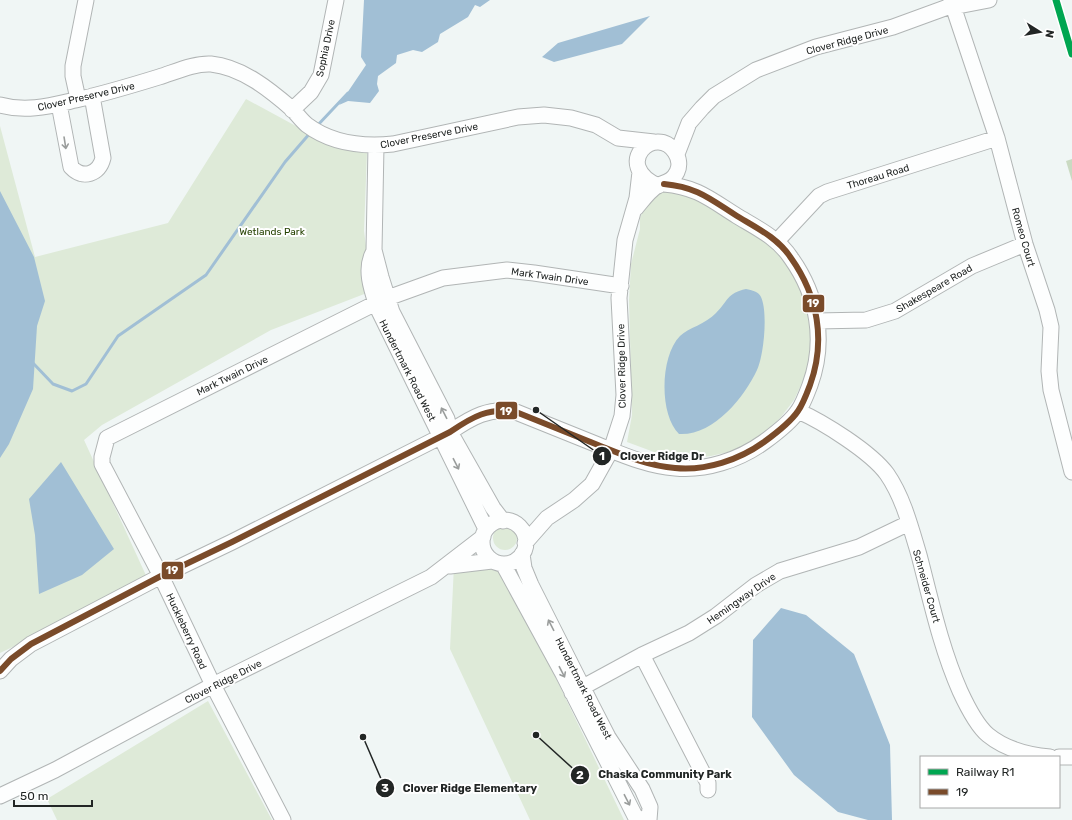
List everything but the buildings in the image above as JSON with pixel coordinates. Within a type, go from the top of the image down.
[{"type":"street","points":[[59,104],[71,167],[77,174],[86,175],[95,172],[101,165],[103,158],[85,98],[73,76],[73,66],[86,0]]},
{"type":"street","name":"Sophia Drive","points":[[292,110],[311,92],[321,75],[336,0]]},
{"type":"street","name":"Clover Ridge Drive","points":[[657,142],[689,123],[714,96],[756,70],[816,47],[893,27],[952,3],[967,0]]},
{"type":"street","name":"Clover Ridge Drive","points":[[952,3],[989,0]]},
{"type":"street","name":"Romeo Court","points":[[952,3],[997,138],[1025,244],[1051,327],[1049,371],[1051,390],[1072,472]]},
{"type":"street","name":"Clover Preserve Drive","points":[[0,105],[12,108],[32,109],[59,104],[113,92],[194,66],[211,64],[231,69],[256,80],[317,132],[346,142],[376,146],[393,144],[518,117],[544,115],[578,120],[596,125],[618,138],[657,142]]},
{"type":"street","name":"Clover Ridge Drive","points":[[678,158],[689,123]]},
{"type":"street","name":"Clover Preserve Drive","points":[[618,138],[639,168]]},
{"type":"street","name":"Thoreau Road","points":[[777,241],[819,196],[827,192],[997,138]]},
{"type":"street","points":[[0,671],[11,658],[31,644],[161,576],[239,539],[487,412],[506,410],[516,412],[645,463],[676,468],[701,468],[728,461],[752,451],[775,434],[798,411],[816,369],[819,346],[817,321],[811,296],[803,276],[791,257],[777,241],[698,191],[684,174],[678,158],[668,145],[657,142],[640,150],[637,157],[639,168],[645,179],[661,185],[698,191]]},
{"type":"street","name":"Hundertmark Road West","points":[[376,146],[374,250],[382,300],[447,419],[446,434],[484,533]]},
{"type":"street","points":[[661,185],[672,179],[678,171],[678,158]]},
{"type":"street","name":"Clover Ridge Drive","points":[[524,548],[547,518],[574,500],[592,484],[611,450],[622,416],[624,395],[619,298],[626,240],[637,198],[639,168]]},
{"type":"street","name":"Clover Ridge Drive","points":[[634,211],[661,185]]},
{"type":"street","name":"Shakespeare Road","points":[[817,321],[866,320],[895,311],[972,266],[1025,244]]},
{"type":"street","name":"Mark Twain Drive","points":[[102,464],[102,457],[107,438],[120,430],[382,300],[443,278],[507,270],[620,286]]},
{"type":"street","name":"Schneider Court","points":[[798,411],[809,416],[875,461],[887,474],[898,495],[909,523],[951,670],[967,707],[987,734],[1006,745],[1030,755],[1040,756]]},
{"type":"street","name":"Hundertmark Road West","points":[[446,434],[494,508],[507,521]]},
{"type":"street","name":"Huckleberry Road","points":[[102,464],[161,576],[213,685],[283,820]]},
{"type":"street","name":"Clover Ridge Drive","points":[[507,521],[547,518]]},
{"type":"street","points":[[507,521],[522,530],[524,548],[514,561],[498,563],[484,551],[484,533],[497,522],[507,521]]},
{"type":"street","name":"Hemingway Drive","points":[[578,690],[642,655],[700,626],[716,616],[756,585],[780,571],[859,547],[909,523]]},
{"type":"street","name":"Clover Ridge Drive","points":[[0,796],[55,770],[213,685],[431,577],[447,566],[484,533]]},
{"type":"street","name":"Hundertmark Road West","points":[[524,548],[524,568],[531,585],[635,816],[642,820]]},
{"type":"street","name":"Clover Ridge Drive","points":[[447,566],[466,563],[498,563]]},
{"type":"street","name":"Hundertmark Road West","points":[[498,563],[642,789],[650,808],[648,820]]},
{"type":"street","points":[[642,655],[708,783],[708,790]]},
{"type":"street","points":[[1060,757],[1072,757]]},
{"type":"green space","name":"Wetlands Park","points":[[246,99],[307,132],[367,152],[364,231],[372,291],[271,330],[102,425],[84,440],[149,582],[0,653],[0,126],[35,257],[168,223]]},
{"type":"green space","points":[[1072,159],[1072,181],[1066,161]]},
{"type":"green space","points":[[661,187],[685,190],[771,241],[801,280],[814,330],[810,366],[794,400],[781,417],[764,433],[737,450],[689,459],[654,452],[627,442],[632,415],[629,300],[631,264],[640,229],[640,218],[647,201]]},
{"type":"green space","points":[[505,526],[513,530],[517,538],[513,546],[505,550],[497,546],[493,538],[497,530]]},
{"type":"green space","points":[[454,565],[504,570],[624,820],[530,820],[450,649]]},
{"type":"green space","points":[[208,701],[272,820],[57,820],[47,799]]},
{"type":"water","points":[[364,0],[490,0],[480,7],[475,5],[468,17],[440,34],[438,42],[422,52],[413,50],[397,55],[396,63],[378,76],[377,84],[379,91],[370,103],[348,101],[339,105],[366,65],[361,57]]},
{"type":"water","points":[[650,16],[622,44],[554,62],[542,57],[558,43]]},
{"type":"water","points":[[0,191],[34,257],[45,301],[37,326],[33,389],[9,444],[0,458]]},
{"type":"water","points":[[746,289],[759,294],[763,304],[765,323],[764,334],[762,354],[757,370],[744,392],[726,413],[704,429],[692,433],[679,434],[672,425],[665,400],[664,385],[666,371],[673,345],[683,333],[712,317],[731,295]]},
{"type":"water","points":[[61,462],[114,549],[82,575],[39,594],[35,535],[29,499]]},
{"type":"water","points":[[781,608],[806,615],[854,654],[890,745],[892,820],[868,820],[838,812],[794,775],[752,717],[753,640]]},
{"type":"waterway","points":[[316,127],[348,93]]},
{"type":"waterway","points":[[32,362],[53,384],[72,391],[86,384],[118,336],[206,275],[285,162],[311,132]]},
{"type":"rail line","name":"R1","points":[[1056,0],[1072,54]]},
{"type":"transit line","name":"19","points":[[0,671],[11,659],[31,644],[161,576],[232,542],[450,432],[481,414],[497,411],[516,412],[636,460],[675,468],[698,468],[722,463],[744,454],[768,439],[787,424],[802,405],[815,368],[818,352],[817,319],[808,288],[786,251],[767,234],[703,195],[686,188],[664,184]]},
{"type":"place","name":"Clover Ridge Dr","points":[[536,410]]},
{"type":"place","name":"Chaska Community Park","points":[[536,735]]},
{"type":"place","name":"Clover Ridge Elementary","points":[[363,737]]}]
